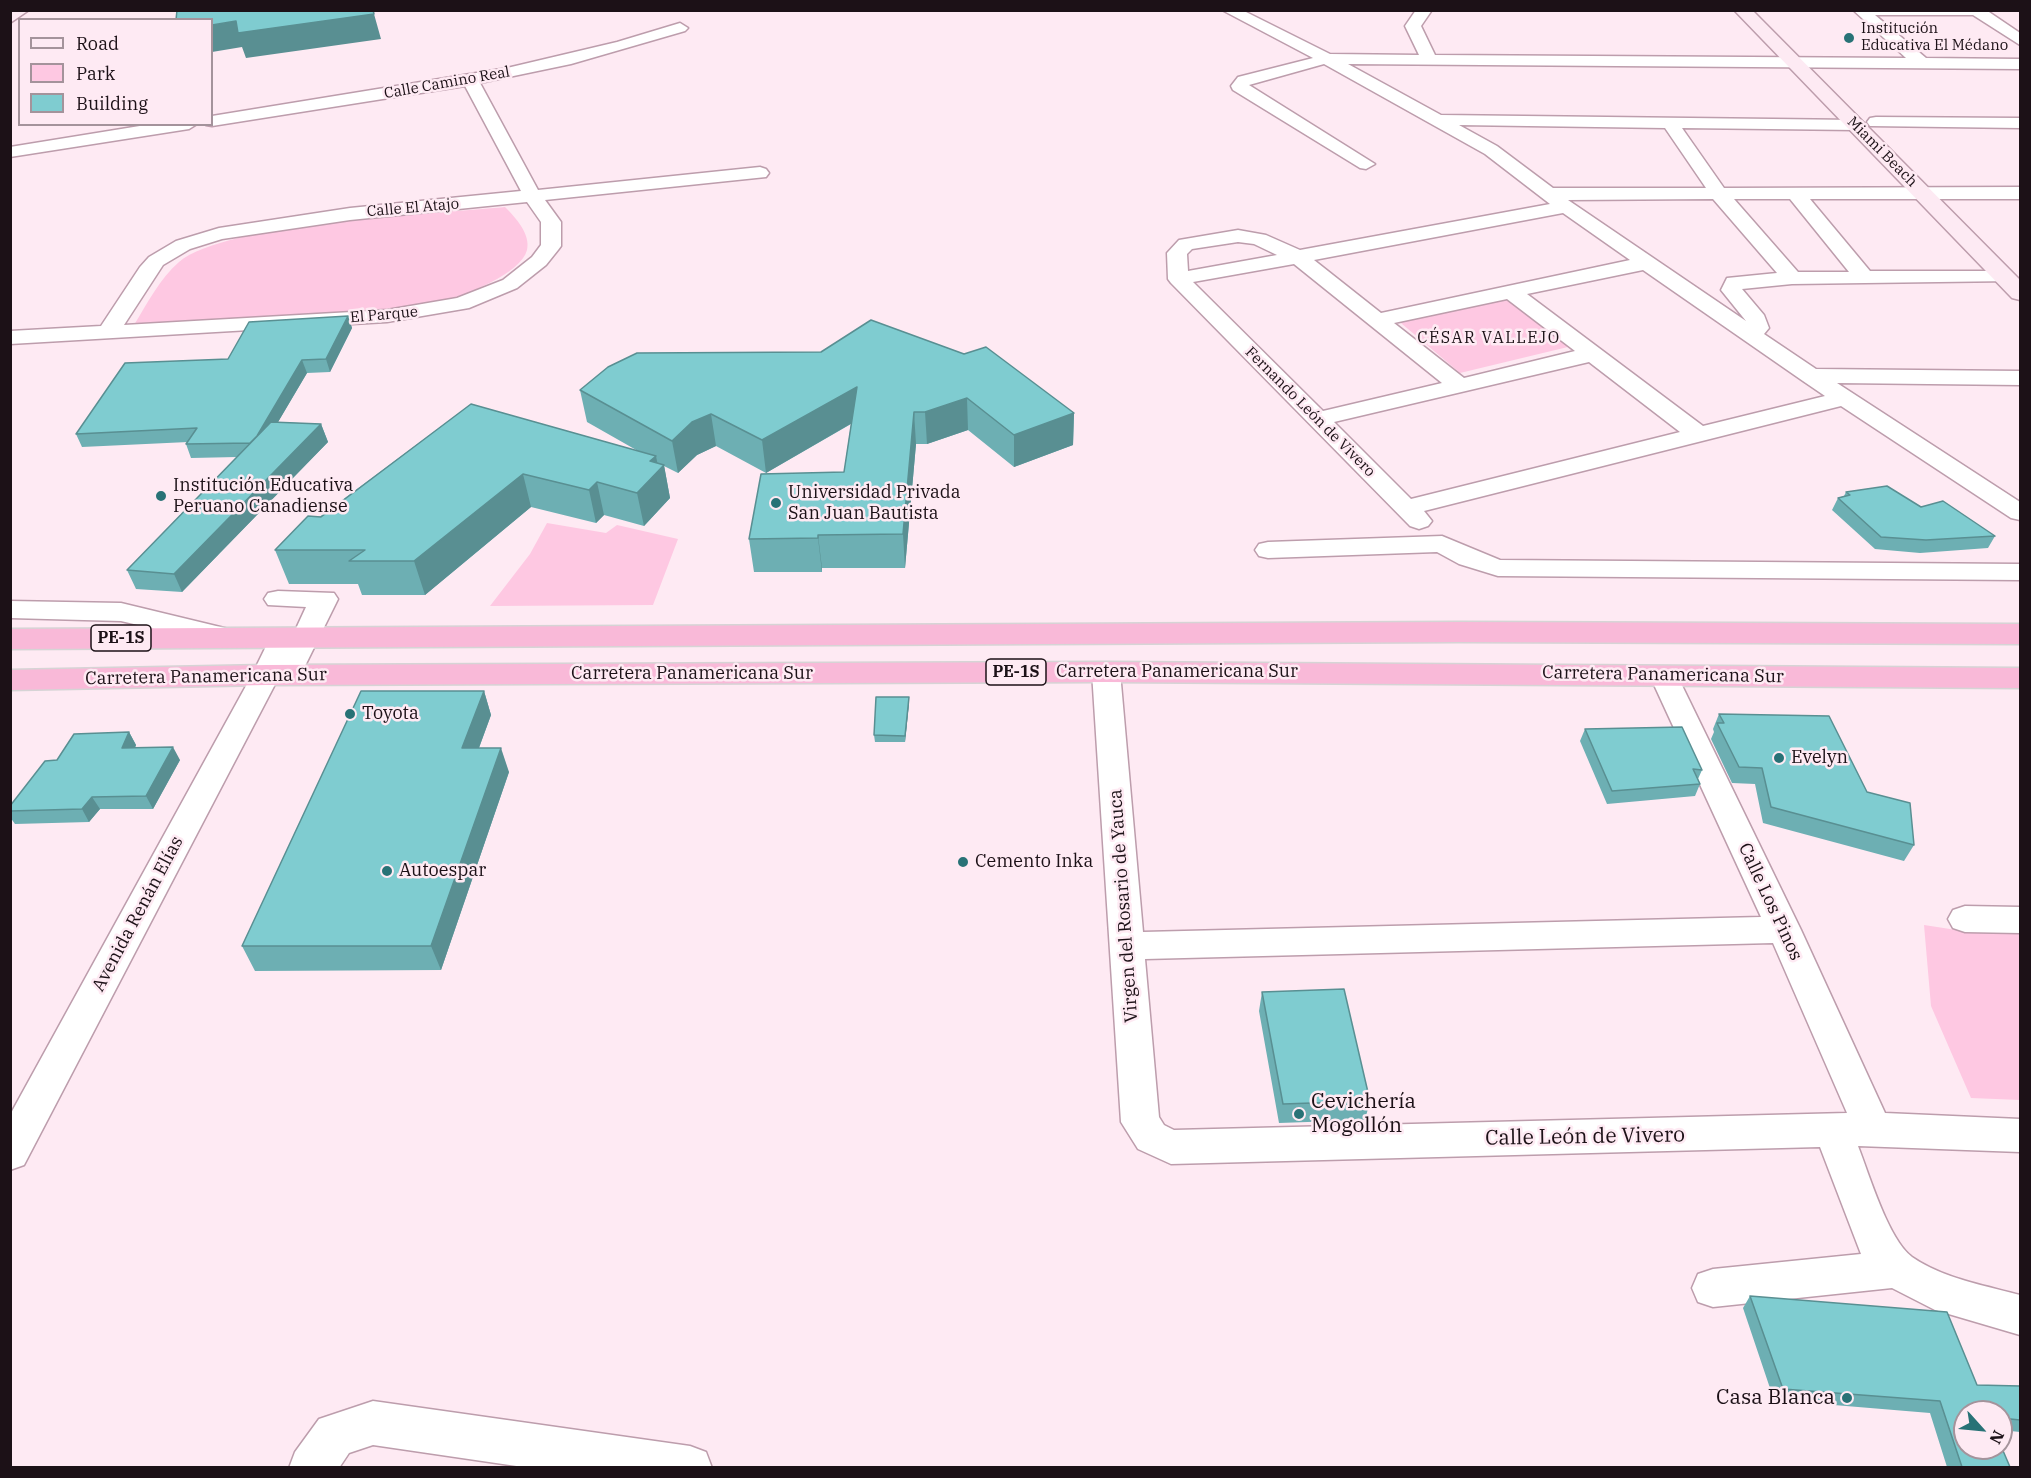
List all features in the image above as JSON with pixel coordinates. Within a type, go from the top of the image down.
[{"type":"highway","name":"Carretera Panamericana Sur","points":[[10,639],[1435,632],[2020,634]]},
{"type":"highway","name":"Carretera Panamericana Sur","points":[[10,680],[277,675],[1106,672],[1548,673],[2020,678]]},
{"type":"street","points":[[10,18],[21,10]]},
{"type":"street","points":[[1230,10],[1326,59],[1491,150],[1557,201],[1646,263],[1811,376],[2020,513]]},
{"type":"street","points":[[1429,60],[1413,26],[1424,10],[1442,10]]},
{"type":"street","name":"Miami Beach","points":[[1742,10],[1924,195],[2013,272]]},
{"type":"street","name":"Miami Beach","points":[[1764,10],[1948,194],[2013,272],[2020,293]]},
{"type":"street","points":[[1861,10],[1920,62]]},
{"type":"street","points":[[1861,10],[1975,11],[2020,39]]},
{"type":"street","name":"Calle Camino Real","points":[[213,121],[471,81],[628,44],[680,28]]},
{"type":"street","points":[[1366,164],[1239,86],[1244,80],[1326,59],[2020,64]]},
{"type":"street","name":"El Parque","points":[[10,338],[387,316],[462,304],[510,284],[539,261],[551,246],[551,222],[532,197],[471,81]]},
{"type":"street","points":[[1438,120],[1856,125]]},
{"type":"street","points":[[1876,122],[2020,123]]},
{"type":"street","points":[[1670,123],[1719,194],[1792,278]]},
{"type":"street","points":[[10,152],[176,126]]},
{"type":"street","name":"Calle El Atajo","points":[[109,331],[147,271],[165,254],[201,239],[246,228],[760,173]]},
{"type":"street","points":[[1459,385],[1298,257],[1248,236],[1186,244],[1177,253],[1178,279],[1298,257],[1557,201],[1719,194],[2020,193]]},
{"type":"street","points":[[1795,194],[1865,278]]},
{"type":"street","points":[[1376,320],[1646,263]]},
{"type":"street","points":[[1752,335],[1758,328],[1756,320],[1731,290],[1734,282],[1792,278],[1865,278],[2013,272]]},
{"type":"street","name":"Fernando León de Vivero","points":[[1178,279],[1442,544]]},
{"type":"street","points":[[1511,291],[1698,434]]},
{"type":"street","points":[[1318,419],[1593,354]]},
{"type":"street","points":[[1811,376],[2020,378]]},
{"type":"street","points":[[1406,508],[1844,398]]},
{"type":"street","points":[[1268,550],[1442,544],[1468,558],[1498,568],[2020,572]]},
{"type":"street","points":[[277,675],[294,638],[324,598],[278,599]]},
{"type":"street","points":[[10,609],[121,612],[231,638]]},
{"type":"street","name":"Virgen del Rosario de Yauca","points":[[1106,672],[1140,1122],[1151,1137]]},
{"type":"street","name":"Avenida Renán Elías","points":[[10,1153],[277,675]]},
{"type":"street","name":"Calle Los Pinos","points":[[1664,676],[1784,930],[1873,1129]]},
{"type":"street","points":[[1965,919],[2020,920]]},
{"type":"street","points":[[1127,946],[1784,930]]},
{"type":"street","name":"Calle León de Vivero","points":[[1151,1137],[1171,1147],[1873,1129],[2020,1135]]},
{"type":"street","points":[[1833,1131],[1874,1238],[1896,1269],[1935,1291],[2020,1315]]},
{"type":"street","points":[[1713,1288],[1896,1269]]},
{"type":"street","points":[[311,1467],[334,1435],[373,1423],[612,1462],[690,1467]]},
{"type":"green space","points":[[505,207],[521,226],[527,238],[527,250],[523,259],[504,275],[478,289],[453,298],[414,308],[383,311],[134,325],[172,268],[204,248],[285,229],[334,222]]},
{"type":"green space","points":[[1503,297],[1572,346],[1460,373],[1395,318]]},
{"type":"green space","points":[[547,523],[606,533],[617,525],[678,539],[653,605],[490,606],[530,554]]},
{"type":"green space","points":[[1924,925],[1963,931],[2020,932],[2020,1100],[1971,1098],[1931,1006]]},
{"type":"building","points":[[177,10],[373,10],[374,14],[238,33],[236,21],[213,25],[213,18],[176,18]]},
{"type":"building","points":[[348,316],[326,359],[302,360],[257,436],[250,443],[186,444],[197,428],[76,434],[125,363],[228,359],[249,322]]},
{"type":"building","points":[[871,320],[964,354],[986,347],[1074,413],[1014,435],[967,398],[925,412],[914,412],[903,534],[749,539],[761,474],[844,472],[857,387],[762,440],[711,414],[692,422],[672,441],[580,390],[608,367],[637,353],[821,352]]},
{"type":"building","points":[[471,404],[656,456],[650,461],[664,465],[637,493],[597,482],[589,490],[523,474],[414,561],[349,561],[365,550],[275,550],[308,516],[321,517]]},
{"type":"building","points":[[271,422],[321,424],[174,574],[127,570]]},
{"type":"building","points":[[1887,486],[1921,507],[1943,501],[1995,536],[1926,540],[1881,537],[1838,498],[1850,495],[1846,492]]},
{"type":"building","name":"Autoespar","points":[[361,691],[484,691],[462,748],[501,748],[431,946],[242,946]]},
{"type":"building","points":[[876,697],[909,697],[905,736],[874,735]]},
{"type":"building","points":[[1719,714],[1829,716],[1867,792],[1910,803],[1914,845],[1771,807],[1762,768],[1739,767],[1717,723],[1724,723]]},
{"type":"building","points":[[1682,727],[1702,770],[1693,769],[1700,784],[1612,791],[1585,729]]},
{"type":"building","points":[[129,732],[122,748],[173,747],[146,796],[92,797],[82,809],[10,811],[10,806],[45,761],[57,760],[74,734]]},
{"type":"building","points":[[1344,989],[1370,1101],[1283,1104],[1262,992]]},
{"type":"building","points":[[1750,1296],[1947,1312],[1977,1385],[2020,1386],[2020,1420],[2013,1419],[2013,1400],[1953,1400],[1953,1440],[1940,1401],[1783,1389]]},
{"type":"building","points":[[1960,1460],[2007,1460],[2010,1467],[1962,1467]]},
{"type":"place","name":"Institución Educativa El Médano","points":[[1849,38]]},
{"type":"place","name":"Institución Educativa Peruano Canadiense","points":[[161,496]]},
{"type":"place","name":"Universidad Privada San Juan Bautista","points":[[776,503]]},
{"type":"place","name":"Toyota","points":[[350,714]]},
{"type":"place","name":"Evelyn","points":[[1779,758]]},
{"type":"place","name":"Cemento Inka","points":[[963,862]]},
{"type":"place","name":"Autoespar","points":[[387,871]]},
{"type":"place","name":"Cevichería Mogollón","points":[[1299,1114]]},
{"type":"place","name":"Casa Blanca","points":[[1847,1398]]},
{"type":"district","name":"CÉSAR VALLEJO","points":[[1489,338]]}]
